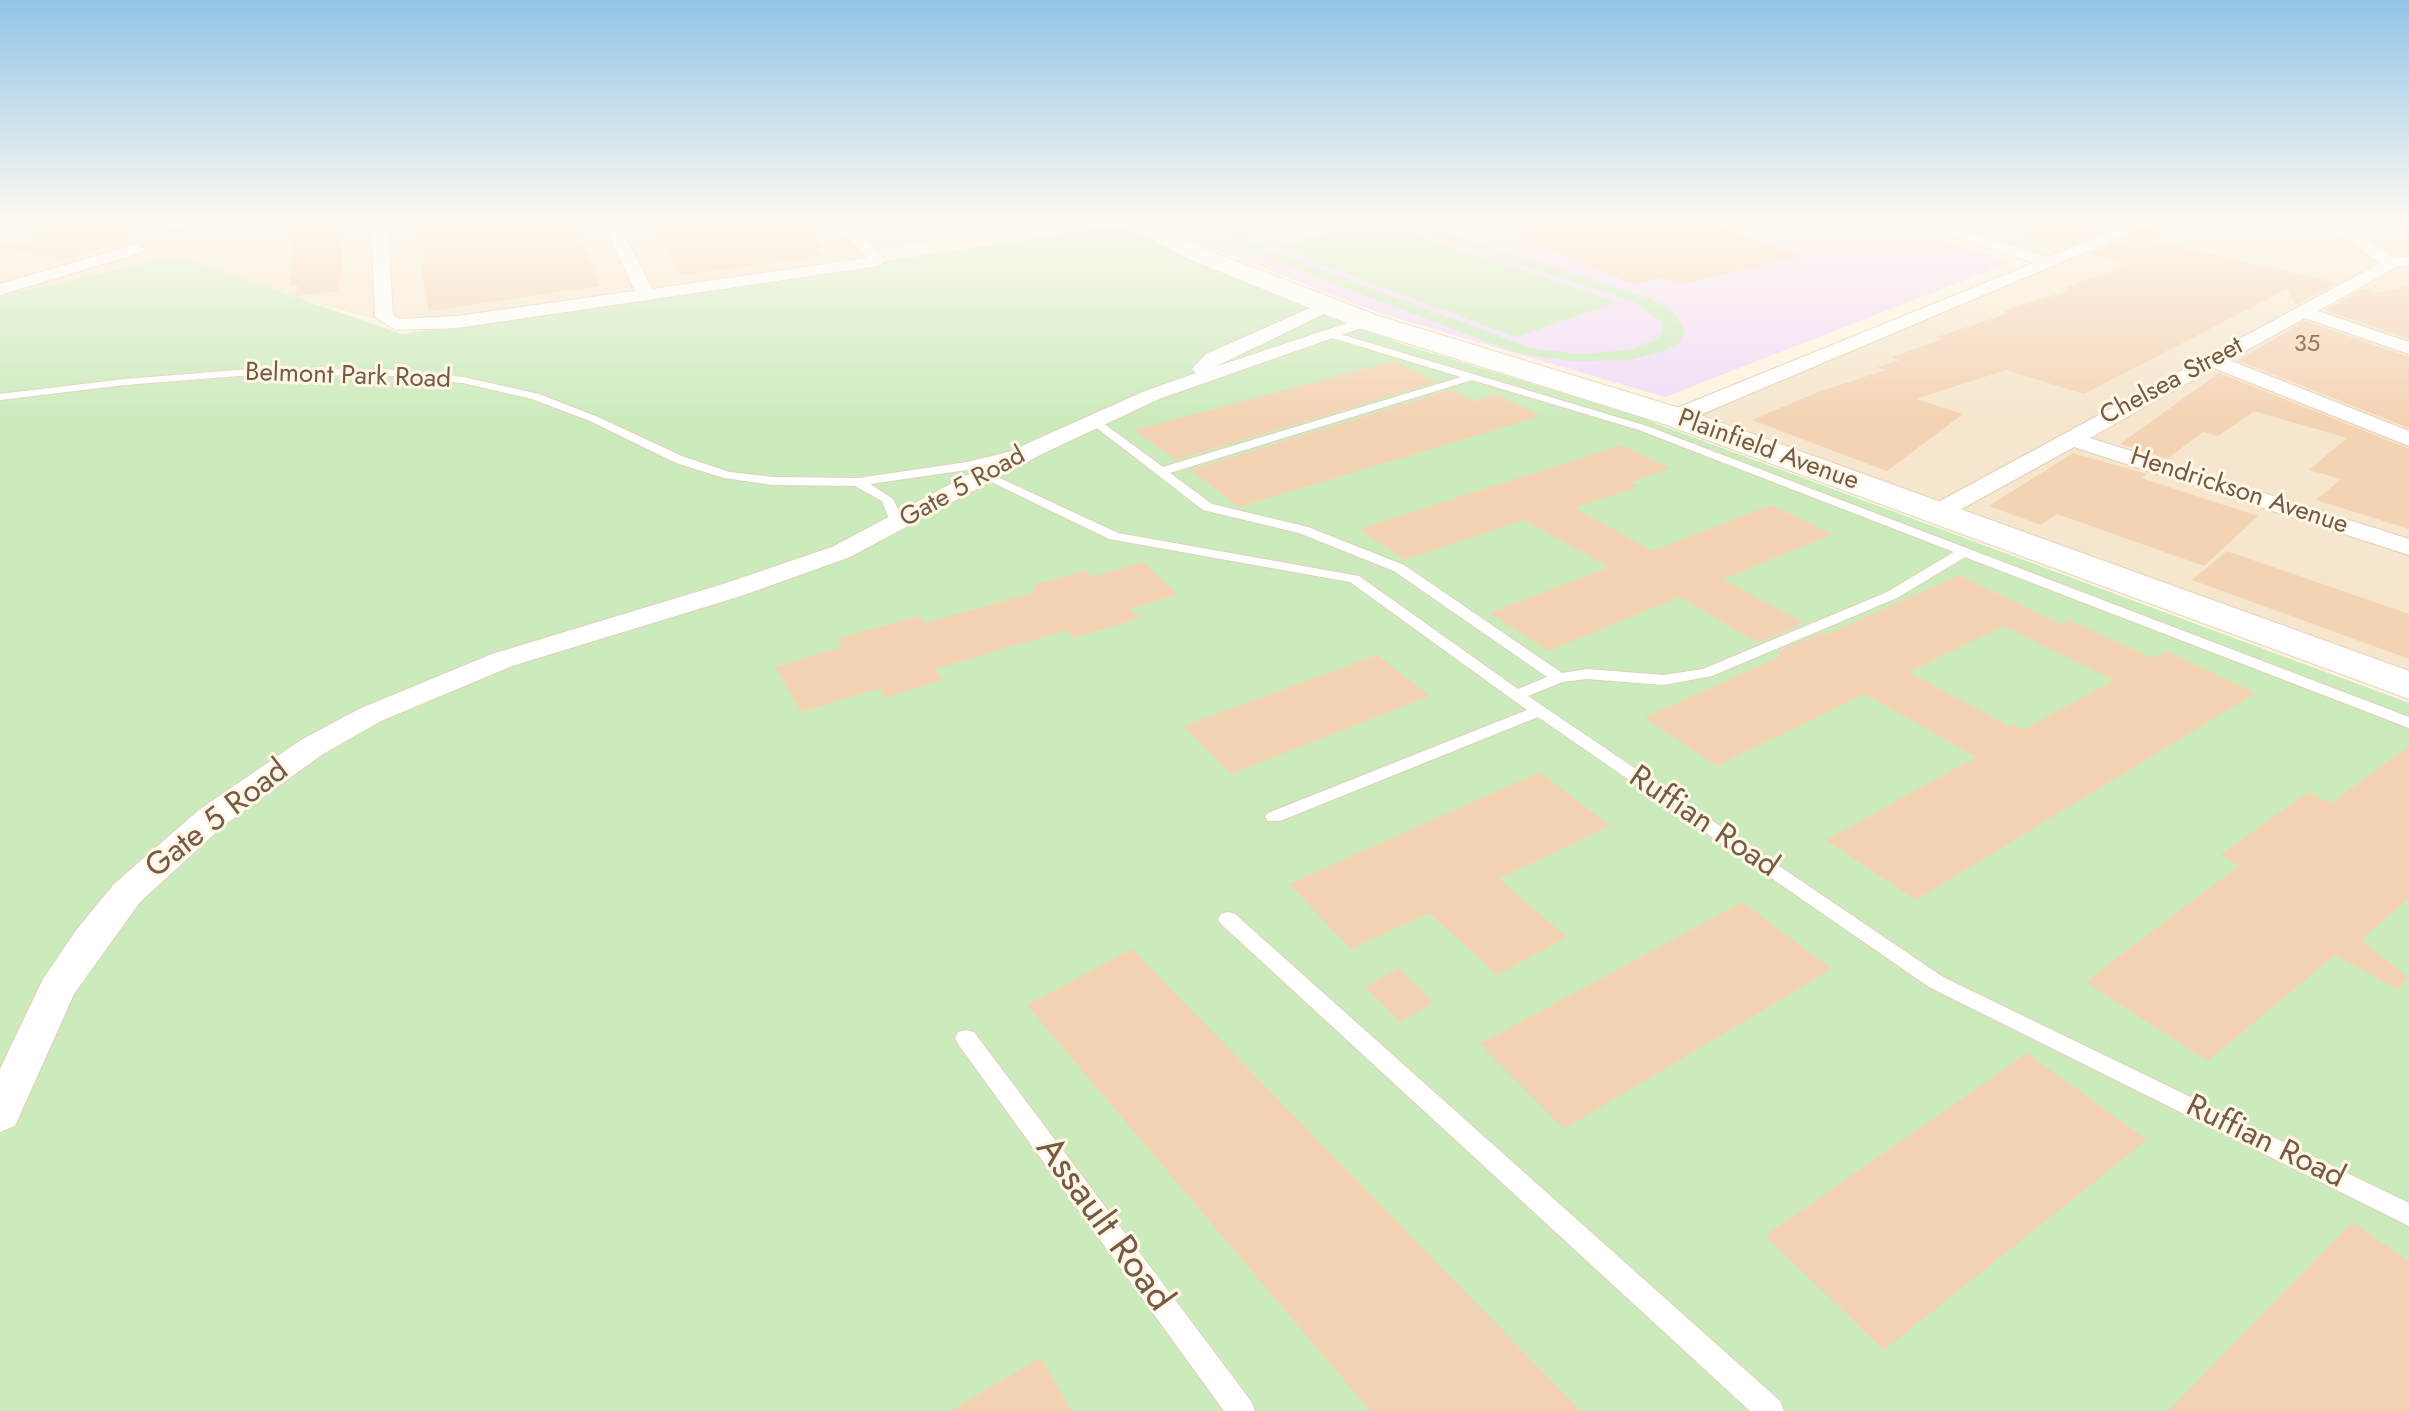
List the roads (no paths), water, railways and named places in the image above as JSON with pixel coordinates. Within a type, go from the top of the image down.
[{"type":"main road","name":"Plainfield Avenue","points":[[1259,286],[1329,320],[1369,322],[1675,417],[2409,686]]},
{"type":"street","points":[[382,286],[384,317],[395,324],[457,322],[708,286]]},
{"type":"street","points":[[641,286],[646,295]]},
{"type":"street","points":[[1675,417],[1994,286]]},
{"type":"street","name":"Chelsea Street","points":[[1938,512],[2211,360],[2353,286]]},
{"type":"street","points":[[2305,312],[2409,348]]},
{"type":"street","name":"Gate 5 Road","points":[[1192,379],[1213,358],[1329,320]]},
{"type":"street","name":"Gate 5 Road","points":[[0,1114],[57,989],[90,939],[127,893],[211,818],[312,747],[370,715],[502,660],[732,590],[841,552],[987,477],[1034,449],[1192,379],[1242,367],[1329,320]]},
{"type":"street","points":[[2211,360],[2409,439]]},
{"type":"street","name":"Hendrickson Avenue","points":[[2069,438],[2409,547]]},
{"type":"lane","points":[[1329,320],[1477,376],[1643,428],[2409,723]]},
{"type":"lane","name":"Belmont Park Road","points":[[0,397],[238,373],[383,372],[449,379],[535,396],[594,419],[680,460],[728,475],[773,481],[858,482],[967,466],[1034,449]]},
{"type":"lane","points":[[1163,471],[1477,376]]},
{"type":"lane","points":[[1095,422],[1208,507],[1303,530],[1399,568],[1559,678]]},
{"type":"lane","name":"Ruffian Road","points":[[987,477],[1114,536],[1354,579],[1539,711],[1936,982],[2409,1215]]},
{"type":"lane","points":[[858,482],[887,499],[898,524]]},
{"type":"lane","points":[[1517,695],[1559,678],[1587,674],[1664,680],[1707,673],[1892,595],[1964,552]]},
{"type":"lane","points":[[1274,817],[1539,711]]},
{"type":"lane","points":[[1228,919],[1770,1411]]},
{"type":"lane","name":"Assault Road","points":[[966,1038],[1241,1411]]}]
